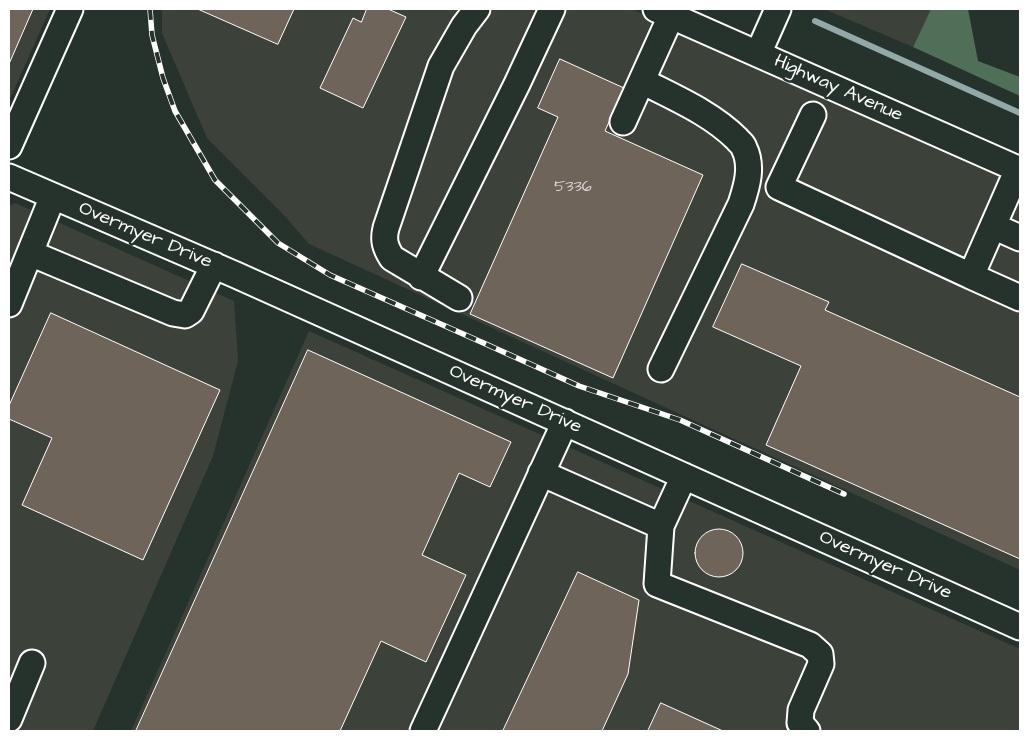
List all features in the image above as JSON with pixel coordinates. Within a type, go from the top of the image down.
[{"type":"street","points":[[9,146],[70,9]]},
{"type":"street","points":[[459,298],[392,258],[386,248],[384,237],[441,66],[476,9]]},
{"type":"street","points":[[421,277],[552,9]]},
{"type":"street","points":[[758,54],[778,9]]},
{"type":"street","points":[[624,122],[642,81],[664,12]]},
{"type":"street","name":"Highway Avenue","points":[[664,12],[1019,169]]},
{"type":"street","points":[[642,81],[700,111],[724,126],[744,147],[748,165],[749,181],[741,204],[661,369]]},
{"type":"street","points":[[813,115],[779,187],[1020,298]]},
{"type":"street","points":[[970,276],[1019,169]]},
{"type":"street","name":"Overmyer Drive","points":[[9,177],[214,265],[1020,627]]},
{"type":"street","points":[[9,304],[53,196]]},
{"type":"street","points":[[993,226],[1020,238]]},
{"type":"street","points":[[27,260],[173,313],[184,315],[191,311],[214,265]]},
{"type":"street","points":[[423,731],[565,422]]},
{"type":"street","points":[[541,473],[660,526]]},
{"type":"street","points":[[684,476],[660,526],[658,584],[810,645],[820,654],[821,664],[801,710],[800,723],[807,731]]},
{"type":"street","points":[[9,719],[32,664]]},
{"type":"shaded area","points":[[9,9],[50,9],[9,101]]},
{"type":"shaded area","points":[[162,9],[631,9],[1020,181],[1020,570],[309,244],[284,215],[207,138],[162,33]]},
{"type":"shaded area","points":[[824,9],[931,9],[913,47]]},
{"type":"shaded area","points":[[15,203],[234,301],[238,361],[213,456],[93,731],[9,731],[9,206]]},
{"type":"shaded area","points":[[309,331],[1020,649],[1020,731],[131,731]]},
{"type":"green space","points":[[931,9],[968,9],[978,61],[1020,77],[1020,96],[913,47]]},
{"type":"building","points":[[9,9],[33,9],[9,64]]},
{"type":"building","points":[[198,9],[294,9],[278,44]]},
{"type":"building","points":[[367,9],[388,9],[406,17],[363,108],[320,88],[353,18],[361,22]]},
{"type":"building","points":[[560,59],[624,88],[605,131],[703,175],[613,378],[470,314],[558,117],[538,108]]},
{"type":"building","points":[[742,264],[829,302],[825,310],[1020,397],[1020,559],[766,445],[801,366],[713,327]]},
{"type":"building","points":[[51,313],[220,390],[143,560],[22,505],[52,438],[9,419],[9,406]]},
{"type":"building","points":[[308,350],[511,442],[490,487],[459,473],[422,555],[466,575],[426,662],[381,641],[340,731],[136,731]]},
{"type":"building","points":[[714,529],[724,529],[736,536],[743,548],[743,558],[736,570],[724,577],[714,577],[706,573],[699,566],[695,558],[695,548],[699,540],[706,533]]},
{"type":"building","points":[[578,572],[639,600],[628,674],[602,731],[503,731]]},
{"type":"building","points":[[661,703],[723,731],[648,731]]},
{"type":"waterway","points":[[815,21],[1020,113]]},
{"type":"railway","points":[[150,9],[152,35],[163,78],[175,111],[215,180],[278,243],[330,275],[579,386],[680,420],[844,494]]}]
